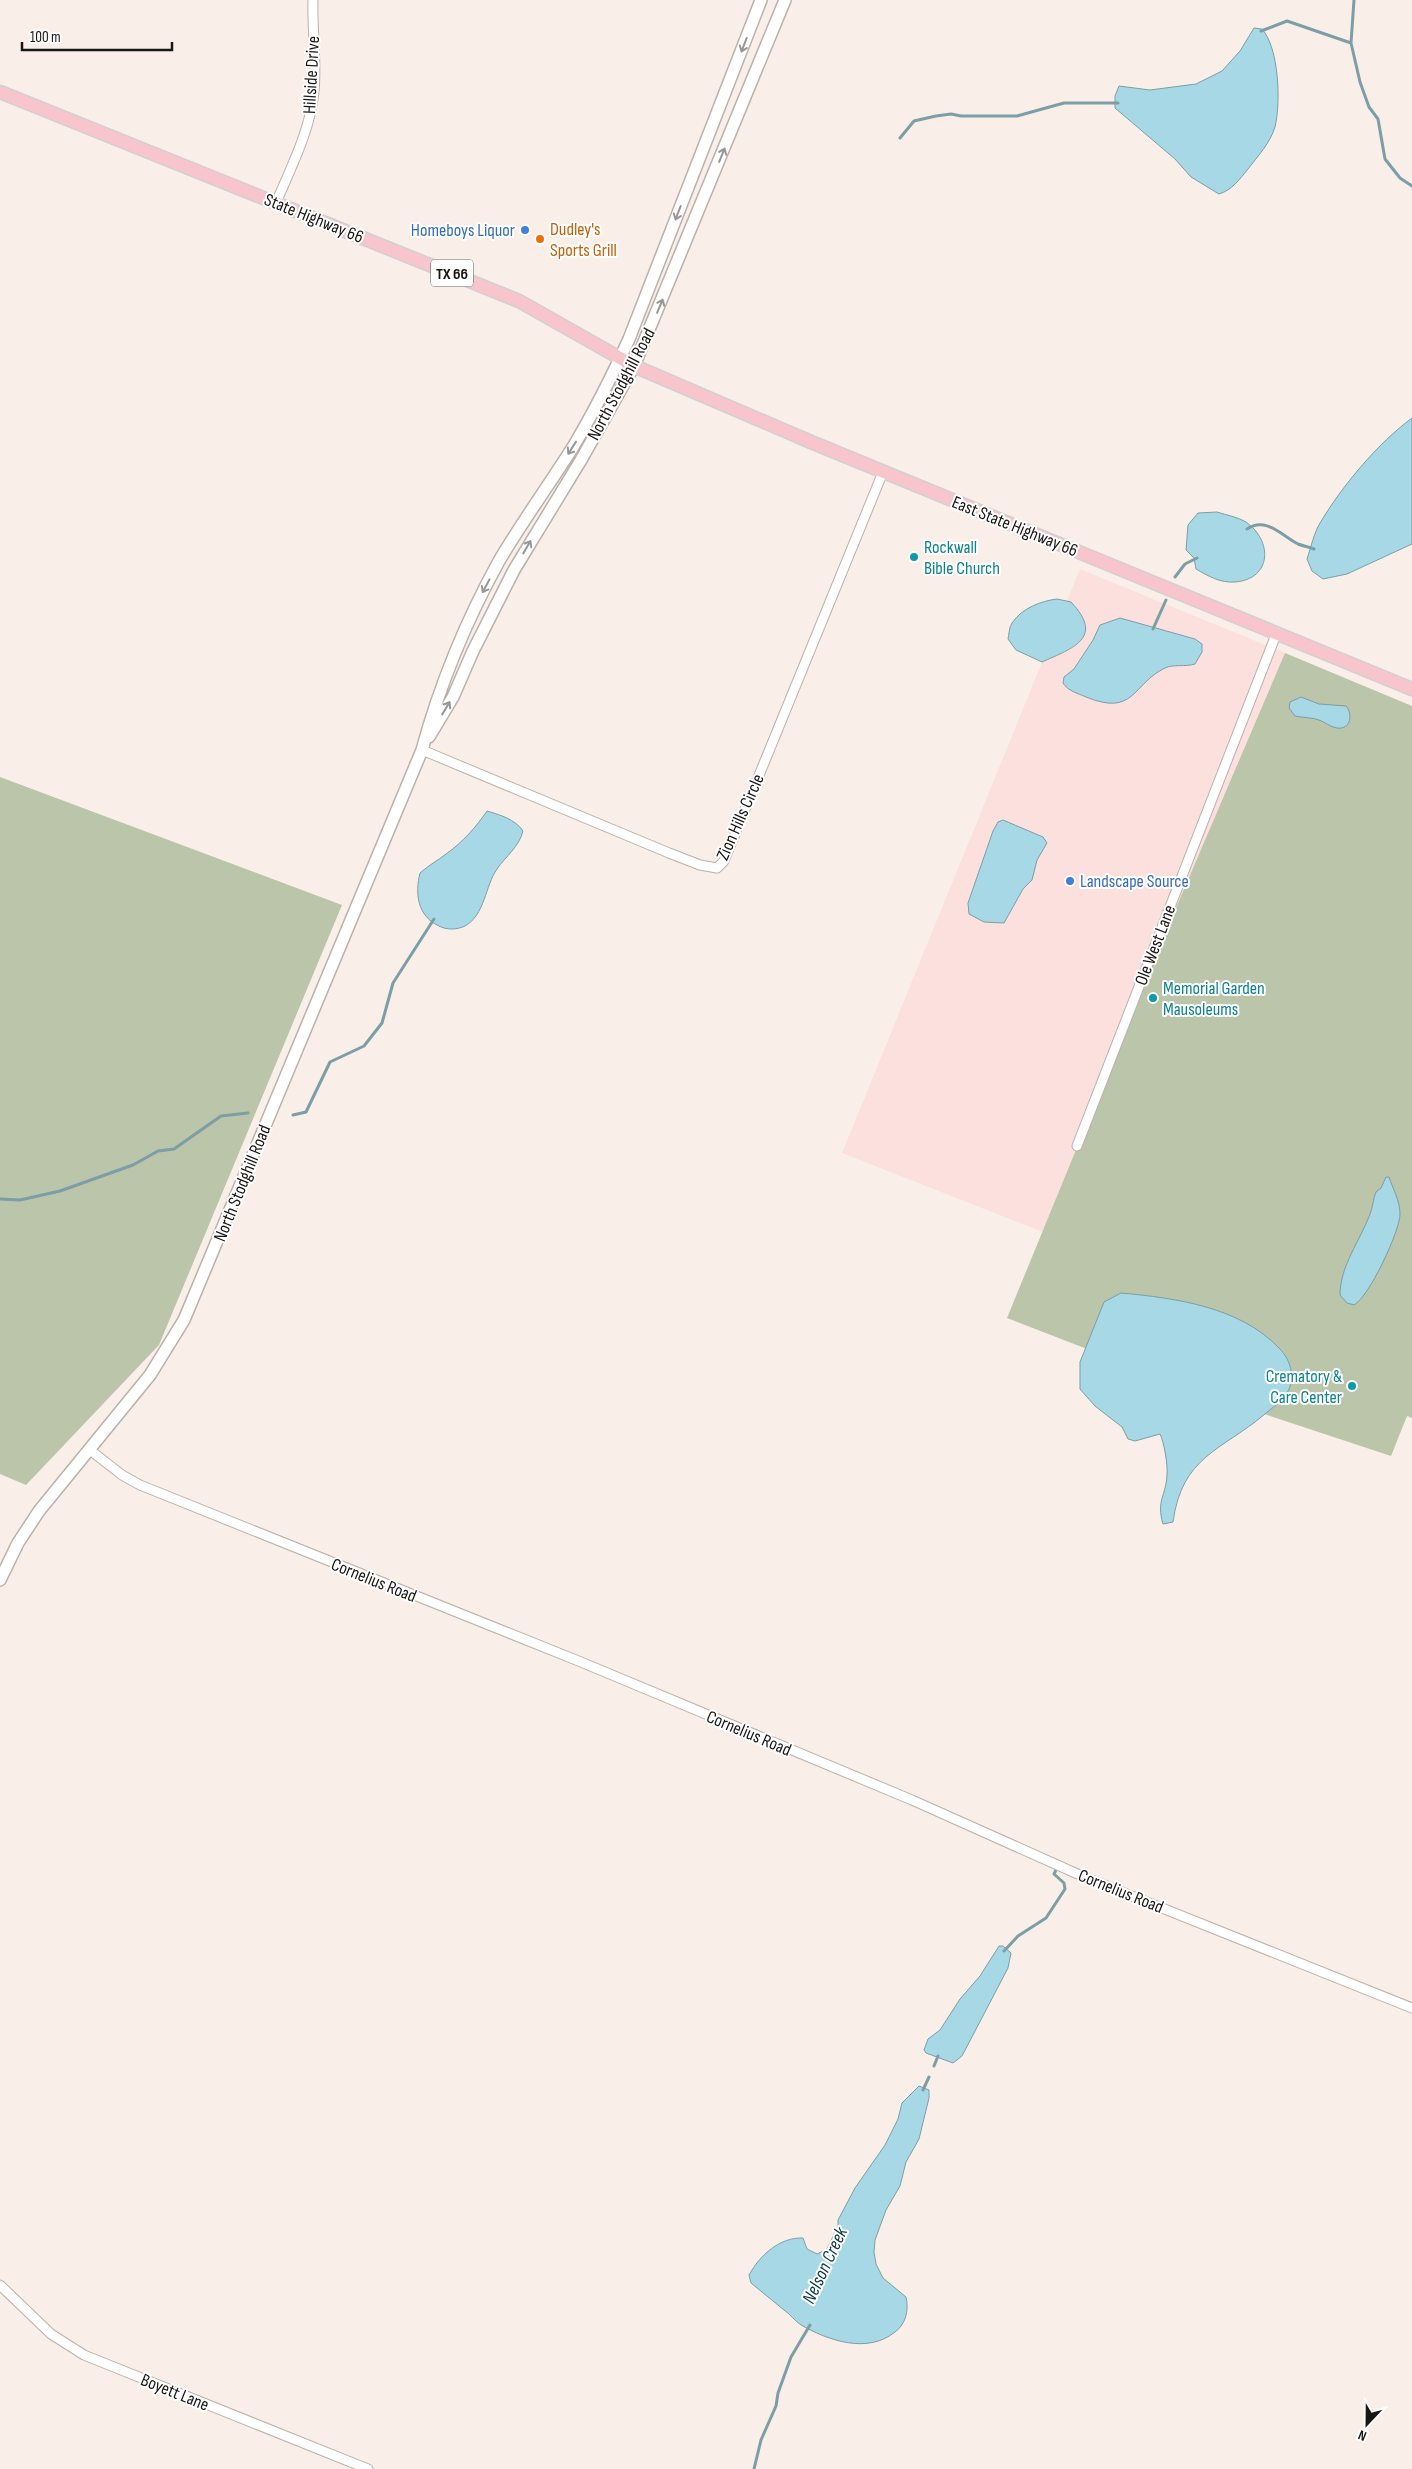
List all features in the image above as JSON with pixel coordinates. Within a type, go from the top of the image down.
[{"type":"main road","name":"State Highway 66","points":[[0,92],[520,301],[620,359]]},
{"type":"main road","name":"East State Highway 66","points":[[620,359],[883,472],[1412,688]]},
{"type":"street","name":"Hillside Drive","points":[[276,203],[305,134],[310,117],[315,52],[313,0]]},
{"type":"street","name":"North Stodghill Road","points":[[422,750],[435,699],[484,590],[513,539],[577,440],[620,359],[762,0]]},
{"type":"street","name":"North Stodghill Road","points":[[0,1580],[28,1527],[150,1375],[176,1336],[193,1302],[422,750],[453,697],[476,644],[514,570],[581,460],[634,366],[785,0]]},
{"type":"street","name":"Zion Hills Circle","points":[[422,750],[669,853],[700,865],[717,868],[724,861],[883,472]]},
{"type":"street","name":"Ole West Lane","points":[[1077,1146],[1277,632]]},
{"type":"street","name":"Cornelius Road","points":[[90,1450],[122,1475],[140,1485],[572,1659],[912,1800],[1082,1876],[1412,2008]]},
{"type":"street","name":"Boyett Lane","points":[[0,2285],[51,2334],[84,2355],[368,2469]]},
{"type":"shaded area","name":"Landscape Source","points":[[1080,569],[1285,653],[1158,950],[1043,1232],[842,1153]]},
{"type":"green space","points":[[1285,653],[1412,706],[1412,1418],[1407,1416],[1391,1456],[1198,1392],[1007,1318],[1158,950]]},
{"type":"green space","points":[[0,777],[342,905],[159,1345],[26,1485],[0,1474]]},
{"type":"water","points":[[1254,28],[1262,29],[1268,38],[1275,62],[1278,104],[1275,127],[1267,144],[1242,177],[1232,187],[1219,194],[1191,177],[1175,159],[1115,108],[1115,96],[1119,86],[1150,90],[1196,84],[1222,71],[1240,51]]},
{"type":"water","points":[[1412,418],[1412,544],[1347,574],[1323,579],[1312,571],[1307,559],[1320,523],[1339,494],[1374,452]]},
{"type":"water","points":[[1217,512],[1246,522],[1261,539],[1264,549],[1262,567],[1256,574],[1247,579],[1230,582],[1210,576],[1196,569],[1194,558],[1186,550],[1188,525],[1198,513]]},
{"type":"water","points":[[1057,599],[1071,602],[1081,614],[1085,625],[1085,633],[1081,640],[1064,652],[1042,662],[1016,650],[1008,639],[1010,627],[1016,618],[1032,606]]},
{"type":"water","points":[[1120,618],[1195,639],[1202,644],[1202,652],[1195,664],[1165,668],[1124,701],[1114,703],[1102,702],[1067,688],[1063,683],[1064,677],[1074,669],[1093,640],[1100,625]]},
{"type":"water","points":[[1301,697],[1319,704],[1346,706],[1350,713],[1348,724],[1345,727],[1337,728],[1316,719],[1295,716],[1289,708],[1290,702]]},
{"type":"water","points":[[487,811],[516,823],[523,831],[521,837],[497,869],[481,908],[472,921],[459,928],[448,929],[442,927],[432,922],[426,916],[419,903],[418,881],[420,873],[458,844]]},
{"type":"water","points":[[1003,820],[1043,837],[1047,843],[1037,860],[1032,880],[1023,889],[1004,923],[984,922],[969,914],[968,903],[993,831],[998,822]]},
{"type":"water","points":[[1386,1177],[1389,1177],[1398,1200],[1400,1209],[1399,1222],[1383,1263],[1368,1290],[1354,1305],[1347,1303],[1340,1295],[1343,1274],[1366,1224],[1376,1192],[1381,1188]]},
{"type":"water","points":[[1121,1293],[1185,1302],[1226,1314],[1246,1323],[1263,1334],[1287,1358],[1291,1369],[1290,1387],[1282,1399],[1249,1427],[1206,1457],[1194,1469],[1185,1482],[1178,1500],[1173,1522],[1163,1524],[1161,1516],[1161,1503],[1167,1471],[1160,1434],[1135,1441],[1128,1439],[1122,1427],[1095,1406],[1080,1389],[1080,1362],[1104,1302]]},
{"type":"water","points":[[999,1946],[1003,1946],[1011,1953],[1008,1968],[962,2056],[953,2063],[926,2053],[924,2050],[928,2039],[940,2030],[960,1999],[980,1976]]},
{"type":"water","points":[[919,2086],[929,2090],[929,2098],[919,2139],[906,2162],[900,2186],[886,2210],[875,2240],[874,2252],[876,2264],[883,2278],[906,2297],[907,2312],[904,2321],[895,2332],[884,2339],[873,2342],[861,2344],[848,2343],[824,2336],[799,2323],[751,2283],[749,2275],[771,2249],[795,2238],[803,2238],[807,2249],[817,2254],[827,2249],[838,2226],[838,2220],[855,2188],[885,2145],[898,2119],[902,2103]]},
{"type":"waterway","points":[[1354,0],[1351,43],[1360,82],[1369,107],[1378,119],[1385,159],[1400,178],[1412,186]]},
{"type":"waterway","points":[[1261,31],[1287,21],[1351,43]]},
{"type":"waterway","points":[[900,138],[914,121],[936,116],[951,114],[961,116],[1017,116],[1064,103],[1118,103]]},
{"type":"waterway","points":[[1247,529],[1254,526],[1267,526],[1298,544],[1314,549]]},
{"type":"waterway","points":[[1175,577],[1185,564],[1197,558]]},
{"type":"waterway","points":[[1153,629],[1166,600]]},
{"type":"waterway","points":[[293,1115],[306,1112],[330,1062],[364,1046],[382,1023],[393,983],[434,919]]},
{"type":"waterway","points":[[0,1199],[20,1200],[60,1191],[133,1165],[158,1151],[174,1149],[221,1116],[248,1113]]},
{"type":"waterway","name":"Nelson Creek","points":[[1004,1951],[1018,1936],[1046,1918],[1065,1889],[1064,1883],[1054,1874],[1056,1870]]},
{"type":"waterway","name":"Nelson Creek","points":[[934,2066],[938,2056]]},
{"type":"waterway","name":"Nelson Creek","points":[[923,2090],[929,2077]]},
{"type":"waterway","name":"Nelson Creek","points":[[754,2469],[761,2440],[776,2406],[778,2393],[791,2357],[810,2325]]},
{"type":"place","name":"Homeboys Liquor","points":[[525,230]]},
{"type":"place","name":"Dudley's Sports Grill","points":[[540,239]]},
{"type":"place","name":"Rockwall Bible Church","points":[[914,557]]},
{"type":"place","name":"Landscape Source","points":[[1070,881]]},
{"type":"place","name":"Memorial Garden Mausoleums","points":[[1153,998]]},
{"type":"place","name":"Crematory & Care Center","points":[[1352,1386]]}]
